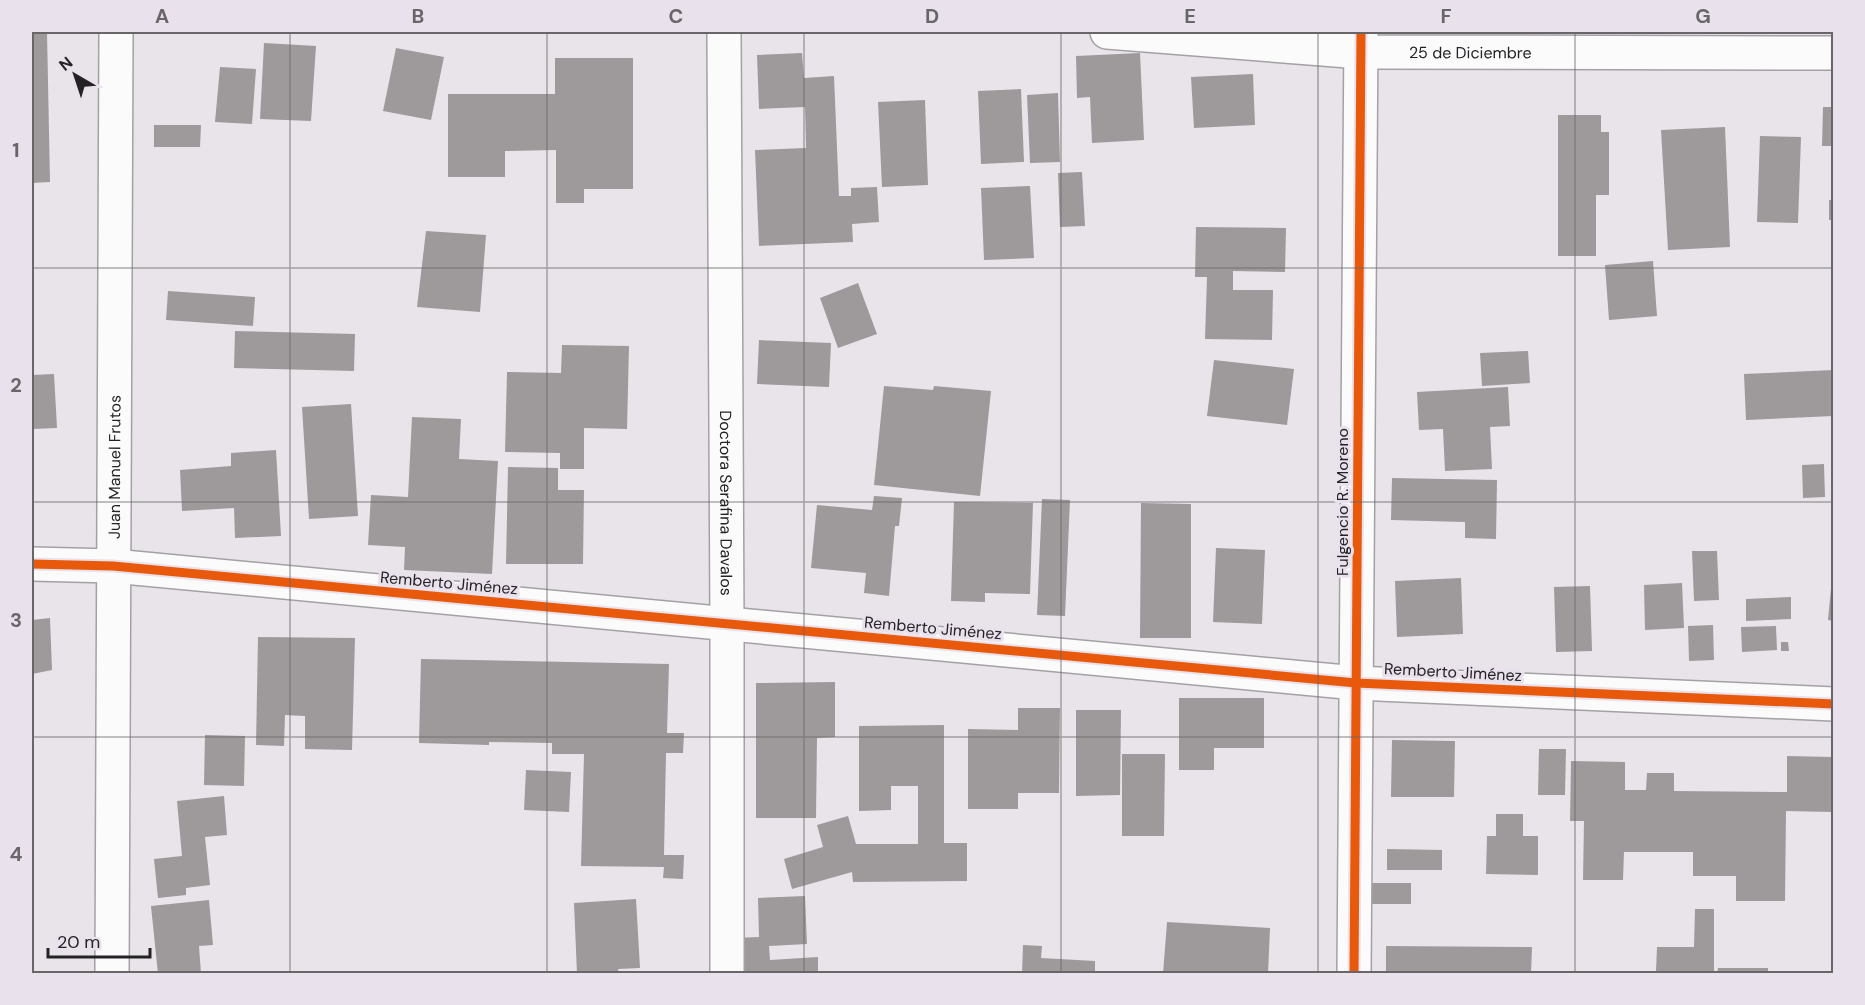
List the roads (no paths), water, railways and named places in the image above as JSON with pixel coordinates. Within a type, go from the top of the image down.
[{"type":"street","name":"Juan Manuel Frutos","points":[[112,974],[116,32]]},
{"type":"street","name":"Doctora Serafina Davalos","points":[[724,32],[728,624],[727,974]]},
{"type":"street","name":"25 de Diciembre","points":[[1107,32],[1833,53]]},
{"type":"street","name":"Fulgencio R. Moreno","points":[[1354,974],[1361,41]]},
{"type":"street","name":"Remberto Jiménez","points":[[32,564],[113,566],[1356,683],[1833,704]]}]
